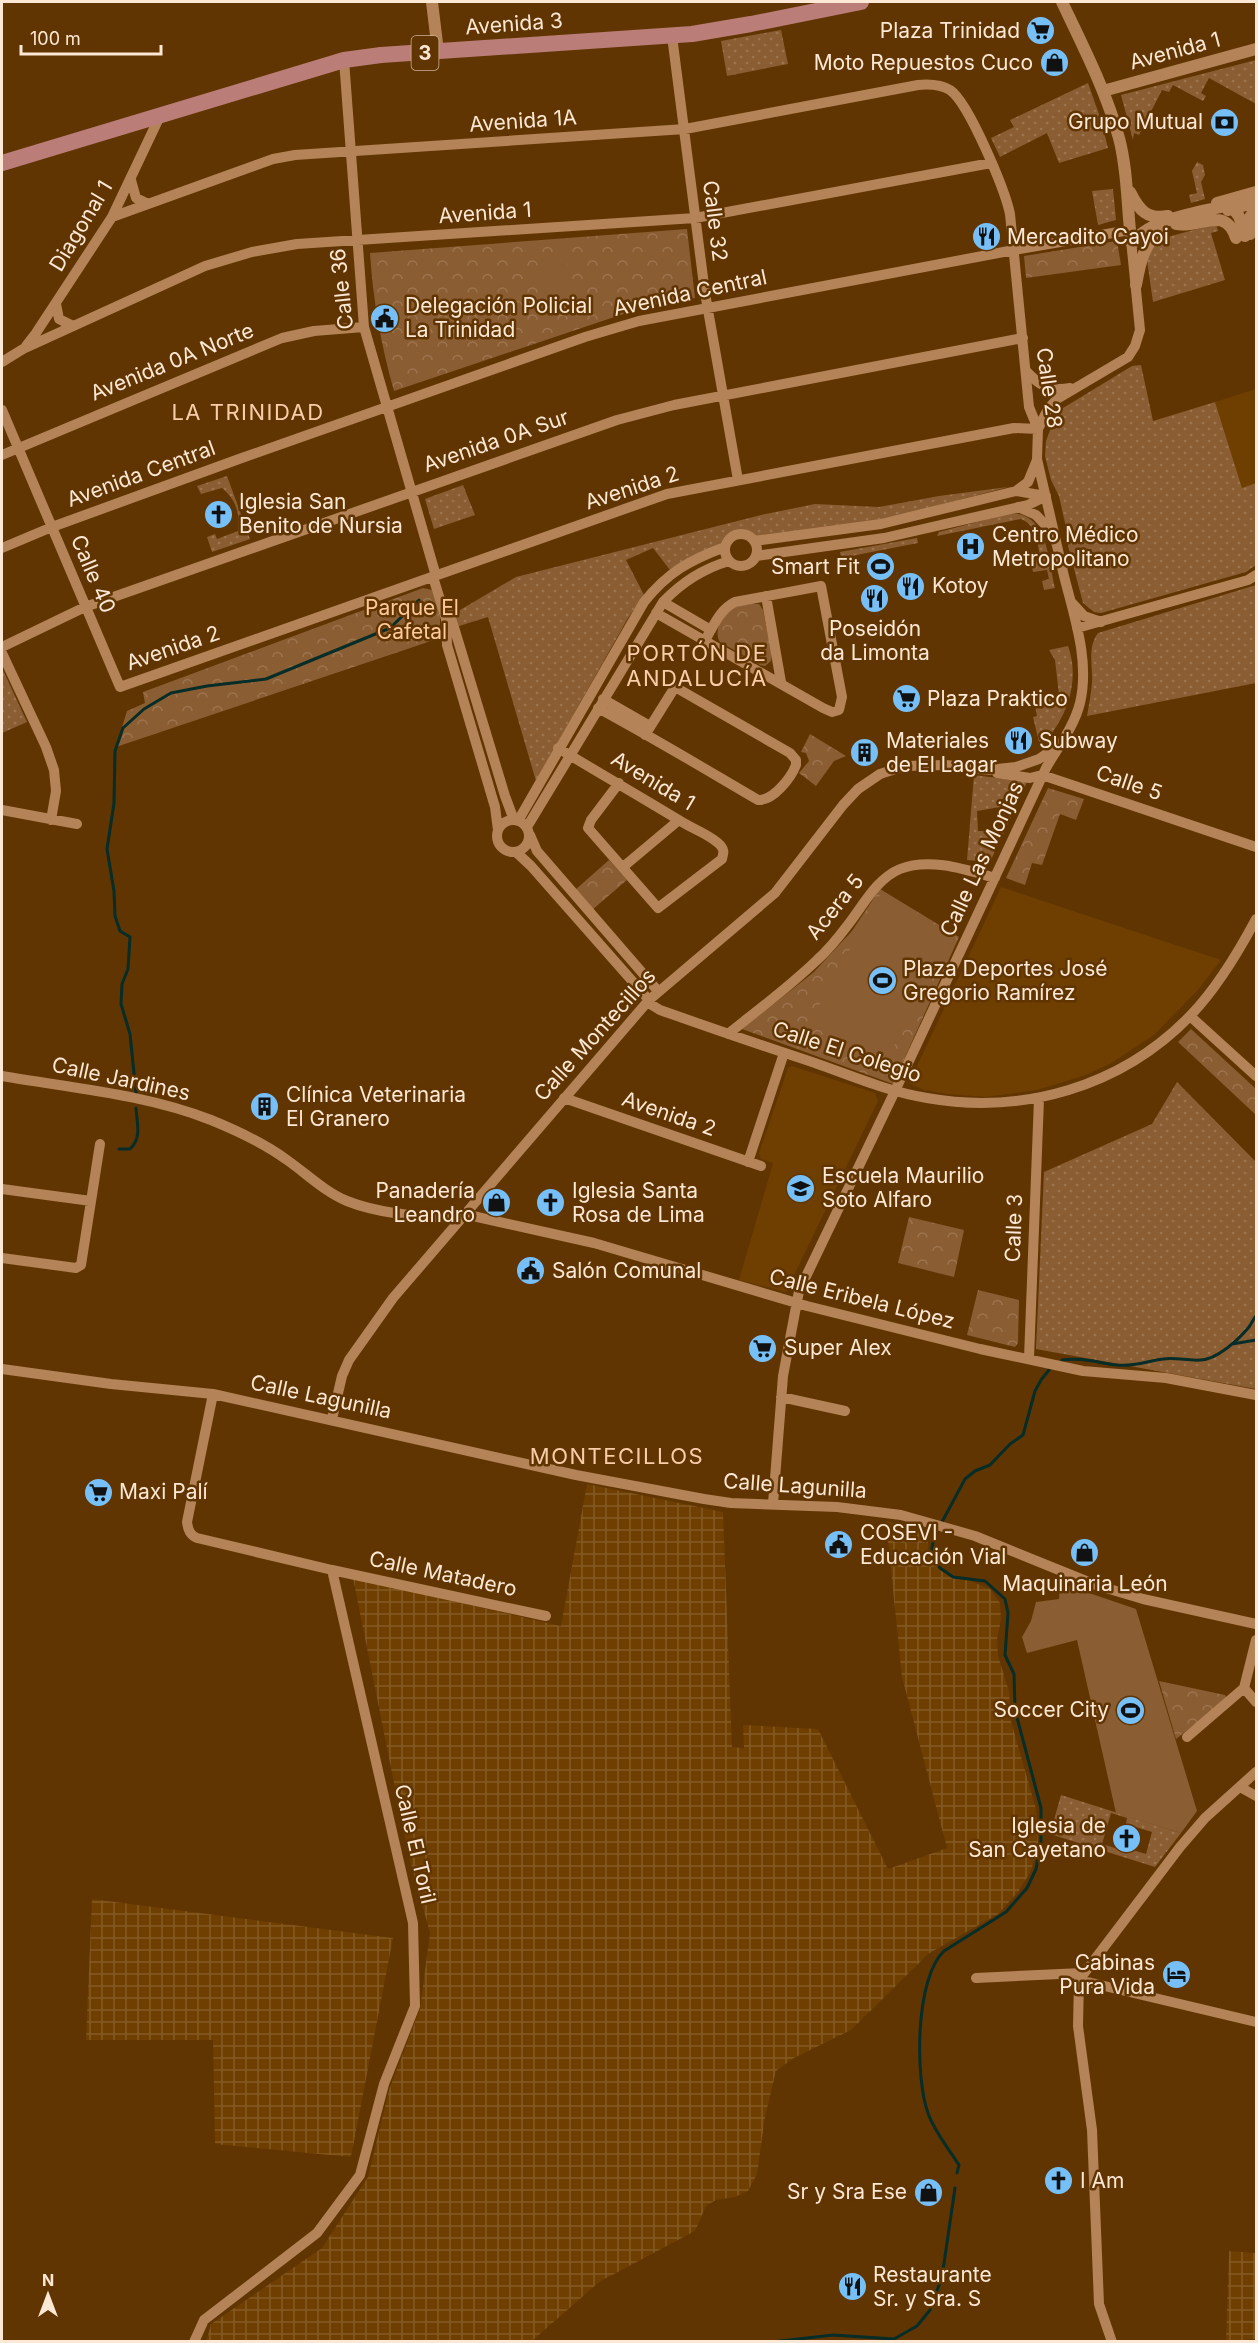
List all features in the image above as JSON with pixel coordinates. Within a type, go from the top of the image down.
[{"type":"main road","name":"Avenida 3","points":[[2,163],[344,60],[672,36],[751,24],[861,2]]},
{"type":"street","points":[[432,2],[438,52]]},
{"type":"street","points":[[1038,429],[1052,404],[1076,387],[1128,357],[1138,339],[1140,321],[1132,244],[1137,230],[1119,140],[1103,91],[1062,2]]},
{"type":"street","name":"Calle 32","points":[[672,36],[707,307],[738,480]]},
{"type":"street","name":"Avenida 1","points":[[1103,91],[1257,49]]},
{"type":"street","name":"Calle 36","points":[[344,60],[364,327],[436,576]]},
{"type":"street","name":"Avenida 1A","points":[[112,217],[280,157],[684,129],[918,85],[942,87]]},
{"type":"street","name":"Calle 28","points":[[942,87],[949,90],[963,104],[1008,205],[1029,407],[1038,429],[1037,459],[1081,652],[1083,682],[1081,700],[1072,725],[1061,743]]},
{"type":"street","name":"Diagonal 1","points":[[23,349],[36,333],[112,217],[159,116]]},
{"type":"street","name":"Avenida 1","points":[[2,362],[23,349],[73,326],[186,275],[238,255],[297,244],[695,218],[991,163]]},
{"type":"street","points":[[131,180],[136,198],[148,204]]},
{"type":"street","points":[[1126,184],[1136,204],[1146,214],[1174,220],[1185,226],[1207,220],[1221,220],[1243,236]]},
{"type":"street","name":"Avenida Central","points":[[1137,230],[1257,192]]},
{"type":"street","points":[[1234,208],[1240,201],[1257,196]]},
{"type":"street","name":"Avenida Central","points":[[2,548],[52,527],[386,407],[585,337],[639,321],[1014,250],[1162,228],[1174,220],[1257,202]]},
{"type":"street","points":[[1137,230],[1225,206],[1234,208],[1238,212],[1243,236]]},
{"type":"street","points":[[1243,236],[1249,219],[1257,208]]},
{"type":"street","points":[[1136,285],[1139,263],[1144,249],[1162,228]]},
{"type":"street","points":[[56,303],[59,319],[73,326]]},
{"type":"street","name":"Avenida 0A Norte","points":[[2,455],[282,338],[314,331],[364,327]]},
{"type":"street","name":"Avenida 0A Sur","points":[[2,647],[86,607],[617,420],[674,405],[1023,338]]},
{"type":"street","points":[[1026,371],[1048,389],[1076,387]]},
{"type":"street","name":"Calle 40","points":[[2,411],[120,687]]},
{"type":"street","name":"Avenida 2","points":[[120,687],[654,498],[1014,428],[1038,429]]},
{"type":"street","points":[[1016,492],[1028,482],[1037,459]]},
{"type":"street","points":[[754,541],[881,524],[1016,492],[1046,496]]},
{"type":"street","points":[[725,546],[729,561],[736,566],[746,565],[756,556],[884,538],[1018,507],[1046,496]]},
{"type":"street","points":[[1018,507],[1036,515],[1055,536]]},
{"type":"street","points":[[812,534],[813,548]]},
{"type":"street","points":[[436,576],[446,619],[447,645],[495,807],[497,840],[507,851],[516,852],[525,848],[522,826],[558,748],[614,651],[655,588],[671,573],[692,560],[725,546],[729,539],[738,535],[747,535],[754,541],[756,556]]},
{"type":"street","points":[[522,826],[570,756],[663,602],[676,587],[696,574],[729,561]]},
{"type":"street","points":[[1077,628],[1257,575]]},
{"type":"street","points":[[436,576],[505,795],[537,851],[658,991]]},
{"type":"street","points":[[663,602],[708,635],[823,708],[832,712],[839,710],[842,697],[821,586],[735,602],[727,606],[708,635]]},
{"type":"street","points":[[766,596],[781,682]]},
{"type":"street","points":[[1070,600],[1084,616],[1101,622]]},
{"type":"street","points":[[656,613],[708,635]]},
{"type":"street","points":[[1081,652],[1087,635],[1101,622]]},
{"type":"street","points":[[614,651],[629,658]]},
{"type":"street","points":[[2,653],[46,747],[54,770],[56,791],[51,820]]},
{"type":"street","points":[[601,704],[758,800],[765,800],[772,796],[794,770],[796,760],[790,753],[675,687],[648,731]]},
{"type":"street","name":"Calle Montecillos","points":[[332,1419],[342,1376],[349,1360],[393,1298],[648,1001],[775,893],[843,805],[880,774],[905,766],[946,765],[988,770],[1016,767],[1031,763],[1048,754],[1061,743]]},
{"type":"street","name":"Calle Las Monjas","points":[[773,1504],[781,1397],[799,1291],[995,878],[1037,780],[1061,743]]},
{"type":"street","name":"Avenida 1","points":[[558,748],[720,844],[724,851],[722,859],[658,908],[623,867]]},
{"type":"street","name":"Calle 5","points":[[988,770],[998,774],[1037,780],[1257,847]]},
{"type":"street","points":[[619,783],[591,820],[588,828],[623,867],[679,820]]},
{"type":"street","points":[[2,810],[77,824]]},
{"type":"street","points":[[498,830],[503,824],[522,826]]},
{"type":"street","points":[[516,852],[531,866],[648,1001]]},
{"type":"street","name":"Acera 5","points":[[728,1034],[816,962],[875,889],[898,870],[922,865],[939,866],[972,871],[995,878]]},
{"type":"street","name":"Calle El Colegio","points":[[648,1001],[660,1010],[895,1091],[961,1103],[987,1104],[1039,1099],[1089,1084],[1158,1044],[1190,1016],[1218,982],[1257,919]]},
{"type":"street","points":[[1190,1016],[1257,1076]]},
{"type":"street","points":[[748,1162],[784,1053]]},
{"type":"street","name":"Calle Jardines","points":[[2,1076],[125,1096],[182,1110],[263,1144],[324,1189],[347,1201],[379,1210],[462,1216]]},
{"type":"street","name":"Avenida 2","points":[[564,1098],[761,1166]]},
{"type":"street","name":"Calle 3","points":[[1029,1358],[1039,1099]]},
{"type":"street","points":[[2,1258],[76,1268],[81,1265],[100,1144]]},
{"type":"street","points":[[2,1189],[91,1202]]},
{"type":"street","name":"Calle Eribela López","points":[[462,1216],[594,1243],[796,1303],[980,1348],[1083,1371],[1166,1378],[1257,1395]]},
{"type":"street","name":"Calle Lagunilla","points":[[2,1369],[111,1384],[213,1394],[666,1493],[731,1503],[884,1512],[949,1528],[1096,1585],[1143,1599],[1257,1624]]},
{"type":"street","points":[[213,1394],[187,1522],[192,1536],[332,1569]]},
{"type":"street","points":[[781,1397],[845,1411]]},
{"type":"street","name":"Calle Matadero","points":[[332,1569],[546,1616]]},
{"type":"street","name":"Calle El Toril","points":[[194,2342],[204,2320],[317,2234],[360,2175],[384,2084],[415,2006],[413,1923],[332,1569]]},
{"type":"street","points":[[1187,1737],[1244,1688],[1257,1640]]},
{"type":"street","points":[[1244,1688],[1257,1702]]},
{"type":"street","points":[[1112,2342],[1099,2304],[1092,2130],[1078,2026],[1080,1976],[1205,1818],[1257,1772]]},
{"type":"street","points":[[1240,1787],[1257,1796]]},
{"type":"street","points":[[976,1978],[1080,1976],[1257,2022]]},
{"type":"shaded area","points":[[1256,389],[1256,483],[1242,488],[1215,402]]},
{"type":"shaded area","points":[[1001,887],[1221,960],[1198,990],[1154,1035],[1110,1064],[1083,1076],[1037,1090],[986,1097],[924,1090],[909,1083]]},
{"type":"shaded area","name":"Escuela Maurilio Soto Alfaro","points":[[792,1066],[875,1093],[878,1101],[786,1292],[739,1280],[773,1163],[761,1159],[759,1153],[788,1068]]},
{"type":"shaded area","points":[[587,1484],[723,1512],[732,1747],[744,1748],[743,1725],[818,1729],[888,1869],[947,1848],[902,1677],[886,1521],[928,1532],[928,1554],[939,1569],[953,1578],[968,1580],[990,1589],[1000,1603],[998,1656],[1009,1691],[1011,1721],[1036,1809],[1038,1844],[1031,1871],[1018,1892],[998,1914],[928,1954],[851,2030],[792,2059],[776,2071],[765,2117],[757,2174],[748,2191],[735,2197],[716,2200],[706,2206],[695,2231],[599,2282],[532,2341],[206,2342],[211,2324],[322,2248],[368,2177],[389,2090],[420,2009],[430,1933],[408,1853],[353,1578],[561,1626]]},
{"type":"shaded area","points":[[92,1899],[393,1938],[351,2157],[215,2144],[213,2040],[86,2040]]},
{"type":"shaded area","points":[[1229,2251],[1256,2253],[1256,2339],[1226,2341]]},
{"type":"green space","points":[[781,30],[788,64],[727,76],[721,41]]},
{"type":"green space","points":[[1256,60],[1256,104],[1209,78],[1201,93],[1206,96],[1203,101],[1173,85],[1169,92],[1162,90],[1139,135],[1134,133],[1133,140],[1121,95]]},
{"type":"green space","points":[[1088,83],[1108,148],[1059,163],[1047,133],[1000,157],[991,138],[1014,127],[1010,120]]},
{"type":"green space","points":[[1197,162],[1203,165],[1205,175],[1201,182],[1205,199],[1191,203],[1189,195],[1197,193],[1192,171]]},
{"type":"green space","points":[[1113,189],[1116,220],[1098,225],[1092,191]]},
{"type":"green space","points":[[1216,224],[1218,231],[1211,233],[1225,280],[1153,302],[1147,260],[1150,251],[1160,239]]},
{"type":"green space","points":[[687,229],[695,298],[650,305],[394,391],[378,322],[370,253]]},
{"type":"green space","points":[[1117,241],[1121,265],[1026,278],[1024,256]]},
{"type":"green space","points":[[566,259],[577,303],[549,310],[539,266]]},
{"type":"green space","points":[[1141,365],[1153,421],[1215,402],[1242,488],[1256,483],[1256,565],[1246,572],[1101,613],[1094,612],[1083,603],[1068,546],[1059,496],[1051,480],[1045,456],[1046,441],[1055,417],[1063,408],[1132,366]]},
{"type":"green space","points":[[227,476],[250,539],[212,552],[207,537],[215,534],[217,539],[238,531],[238,512],[231,497],[222,488],[201,494],[197,486]]},
{"type":"green space","points":[[463,485],[475,515],[434,529],[425,499]]},
{"type":"green space","points":[[1008,487],[875,522],[757,537],[750,532],[737,531],[730,534],[722,544],[670,570],[653,548],[626,560],[644,595],[628,618],[536,781],[488,617],[459,626],[455,613],[516,577],[761,515],[815,504],[879,507]]},
{"type":"green space","points":[[1011,513],[1023,515],[1039,530],[1048,552],[1055,588],[1044,590],[1042,581],[1049,579],[1047,570],[1033,572],[1032,567],[1040,555],[1038,544],[1033,529],[1021,519],[937,536],[939,532]]},
{"type":"green space","points":[[917,538],[918,543],[841,558],[840,552]]},
{"type":"green space","points":[[1256,585],[1256,683],[1087,716],[1092,683],[1092,651],[1098,633]]},
{"type":"green space","name":"Parque El Cafetal","points":[[423,588],[432,590],[440,615],[440,638],[116,747],[127,711],[145,703],[143,692]]},
{"type":"green space","points":[[759,604],[763,610],[772,654],[771,661],[765,666],[718,639],[720,622],[725,614],[733,608]]},
{"type":"green space","points":[[1068,646],[1073,673],[1069,700],[1057,725],[1040,746],[1033,717],[1037,716],[1034,701],[1059,695],[1055,660],[1049,650]]},
{"type":"green space","points":[[2,668],[27,722],[2,733]]},
{"type":"green space","points":[[810,734],[846,756],[834,761],[816,786],[799,773],[809,761],[806,753],[801,752]]},
{"type":"green space","points":[[974,775],[1027,782],[990,862],[967,860]],"holes":[[[1000,799],[1014,799],[1003,831],[978,831],[977,811],[1000,807]]]},
{"type":"green space","points":[[1048,788],[1084,799],[1076,820],[1060,814],[1042,865],[1032,863],[1025,885],[1006,878]]},
{"type":"green space","points":[[609,860],[627,880],[592,910],[575,890]]},
{"type":"green space","name":"Plaza Deportes José Gregorio Ramírez","points":[[880,889],[959,937],[893,1084],[742,1029],[814,972],[852,931]]},
{"type":"green space","name":"Plaza Deportes José Gregorio Ramírez","points":[[881,894],[956,937],[886,1060],[809,1024]]},
{"type":"green space","points":[[1191,1029],[1256,1089],[1256,1115],[1178,1042]]},
{"type":"green space","points":[[1177,1082],[1256,1162],[1256,1389],[1036,1349],[1044,1172],[1152,1124]]},
{"type":"green space","points":[[909,1217],[964,1230],[954,1277],[898,1263]]},
{"type":"green space","points":[[978,1290],[1019,1300],[1018,1343],[1015,1347],[967,1335]]},
{"type":"green space","name":"Soccer City","points":[[1060,1583],[1136,1609],[1197,1811],[1181,1833],[1116,1813],[1077,1640],[1027,1653],[1022,1637],[1031,1621],[1036,1602],[1059,1599]]},
{"type":"green space","points":[[1159,1681],[1225,1695],[1227,1699],[1176,1739]]},
{"type":"green space","points":[[1061,1795],[1181,1833],[1155,1867],[1050,1834]],"holes":[[[1111,1813],[1127,1818],[1126,1824],[1152,1832],[1146,1854],[1116,1845],[1115,1848],[1102,1844]]]},
{"type":"waterway","points":[[136,1093],[130,1034],[121,1004],[122,984],[128,969],[130,937],[120,931],[115,916],[114,891],[107,849],[114,803],[115,751],[123,728],[144,709],[171,693],[266,679],[390,628],[419,600]]},
{"type":"waterway","points":[[119,1149],[130,1149],[134,1145],[138,1130],[136,1108]]},
{"type":"waterway","points":[[1062,1360],[1135,1365],[1168,1359],[1207,1359],[1234,1343],[1256,1316]]},
{"type":"waterway","points":[[1232,1344],[1256,1340]]},
{"type":"waterway","points":[[957,2173],[959,2165],[934,2126],[924,2097],[921,2077],[920,2029],[927,1983],[934,1964],[944,1951],[1006,1912],[1027,1888],[1036,1869],[1041,1841],[1041,1808],[1015,1710],[1014,1674],[1005,1655],[1008,1613],[1005,1599],[985,1581],[953,1577],[940,1568],[931,1554],[934,1537],[965,1479],[975,1471],[990,1465],[1010,1444],[1023,1435],[1035,1391],[1049,1370]]},
{"type":"waterway","points":[[772,2342],[833,2335],[894,2339],[917,2326],[930,2310],[942,2277],[955,2188]]},
{"type":"place","name":"Plaza Trinidad","points":[[1041,31]]},
{"type":"place","name":"Moto Repuestos Cuco","points":[[1054,63]]},
{"type":"place","name":"Grupo Mutual","points":[[1224,122]]},
{"type":"place","name":"Mercadito Cayoi","points":[[986,237]]},
{"type":"place","name":"Delegación Policial La Trinidad","points":[[384,318]]},
{"type":"place","name":"Iglesia San Benito de Nursia","points":[[218,514]]},
{"type":"place","name":"Centro Médico Metropolitano","points":[[971,547]]},
{"type":"place","name":"Smart Fit","points":[[881,567]]},
{"type":"place","name":"Kotoy","points":[[911,586]]},
{"type":"place","name":"Poseidón da Limonta","points":[[875,598]]},
{"type":"place","name":"Plaza Praktico","points":[[906,699]]},
{"type":"place","name":"Subway","points":[[1018,741]]},
{"type":"place","name":"Materiales de El Lagar","points":[[865,753]]},
{"type":"place","name":"Plaza Deportes José Gregorio Ramírez","points":[[882,981]]},
{"type":"place","name":"Clínica Veterinaria El Granero","points":[[265,1107]]},
{"type":"place","name":"Escuela Maurilio Soto Alfaro","points":[[801,1188]]},
{"type":"place","name":"Panadería Leandro","points":[[496,1203]]},
{"type":"place","name":"Iglesia Santa Rosa de Lima","points":[[551,1203]]},
{"type":"place","name":"Salón Comunal","points":[[531,1271]]},
{"type":"place","name":"Super Alex","points":[[763,1348]]},
{"type":"place","name":"Maxi Palí","points":[[98,1492]]},
{"type":"place","name":"COSEVI - Educación Vial","points":[[839,1545]]},
{"type":"place","name":"Maquinaria León","points":[[1085,1553]]},
{"type":"place","name":"Soccer City","points":[[1130,1710]]},
{"type":"place","name":"Iglesia de San Cayetano","points":[[1127,1838]]},
{"type":"place","name":"Cabinas Pura Vida","points":[[1176,1975]]},
{"type":"place","name":"I Am","points":[[1059,2181]]},
{"type":"place","name":"Sr y Sra Ese","points":[[928,2192]]},
{"type":"place","name":"Restaurante Sr. y Sra. S","points":[[852,2287]]},
{"type":"district","name":"LA TRINIDAD","points":[[248,412]]},
{"type":"district","name":"PORTÓN DE ANDALUCÍA","points":[[697,666]]},
{"type":"district","name":"MONTECILLOS","points":[[617,1456]]}]
